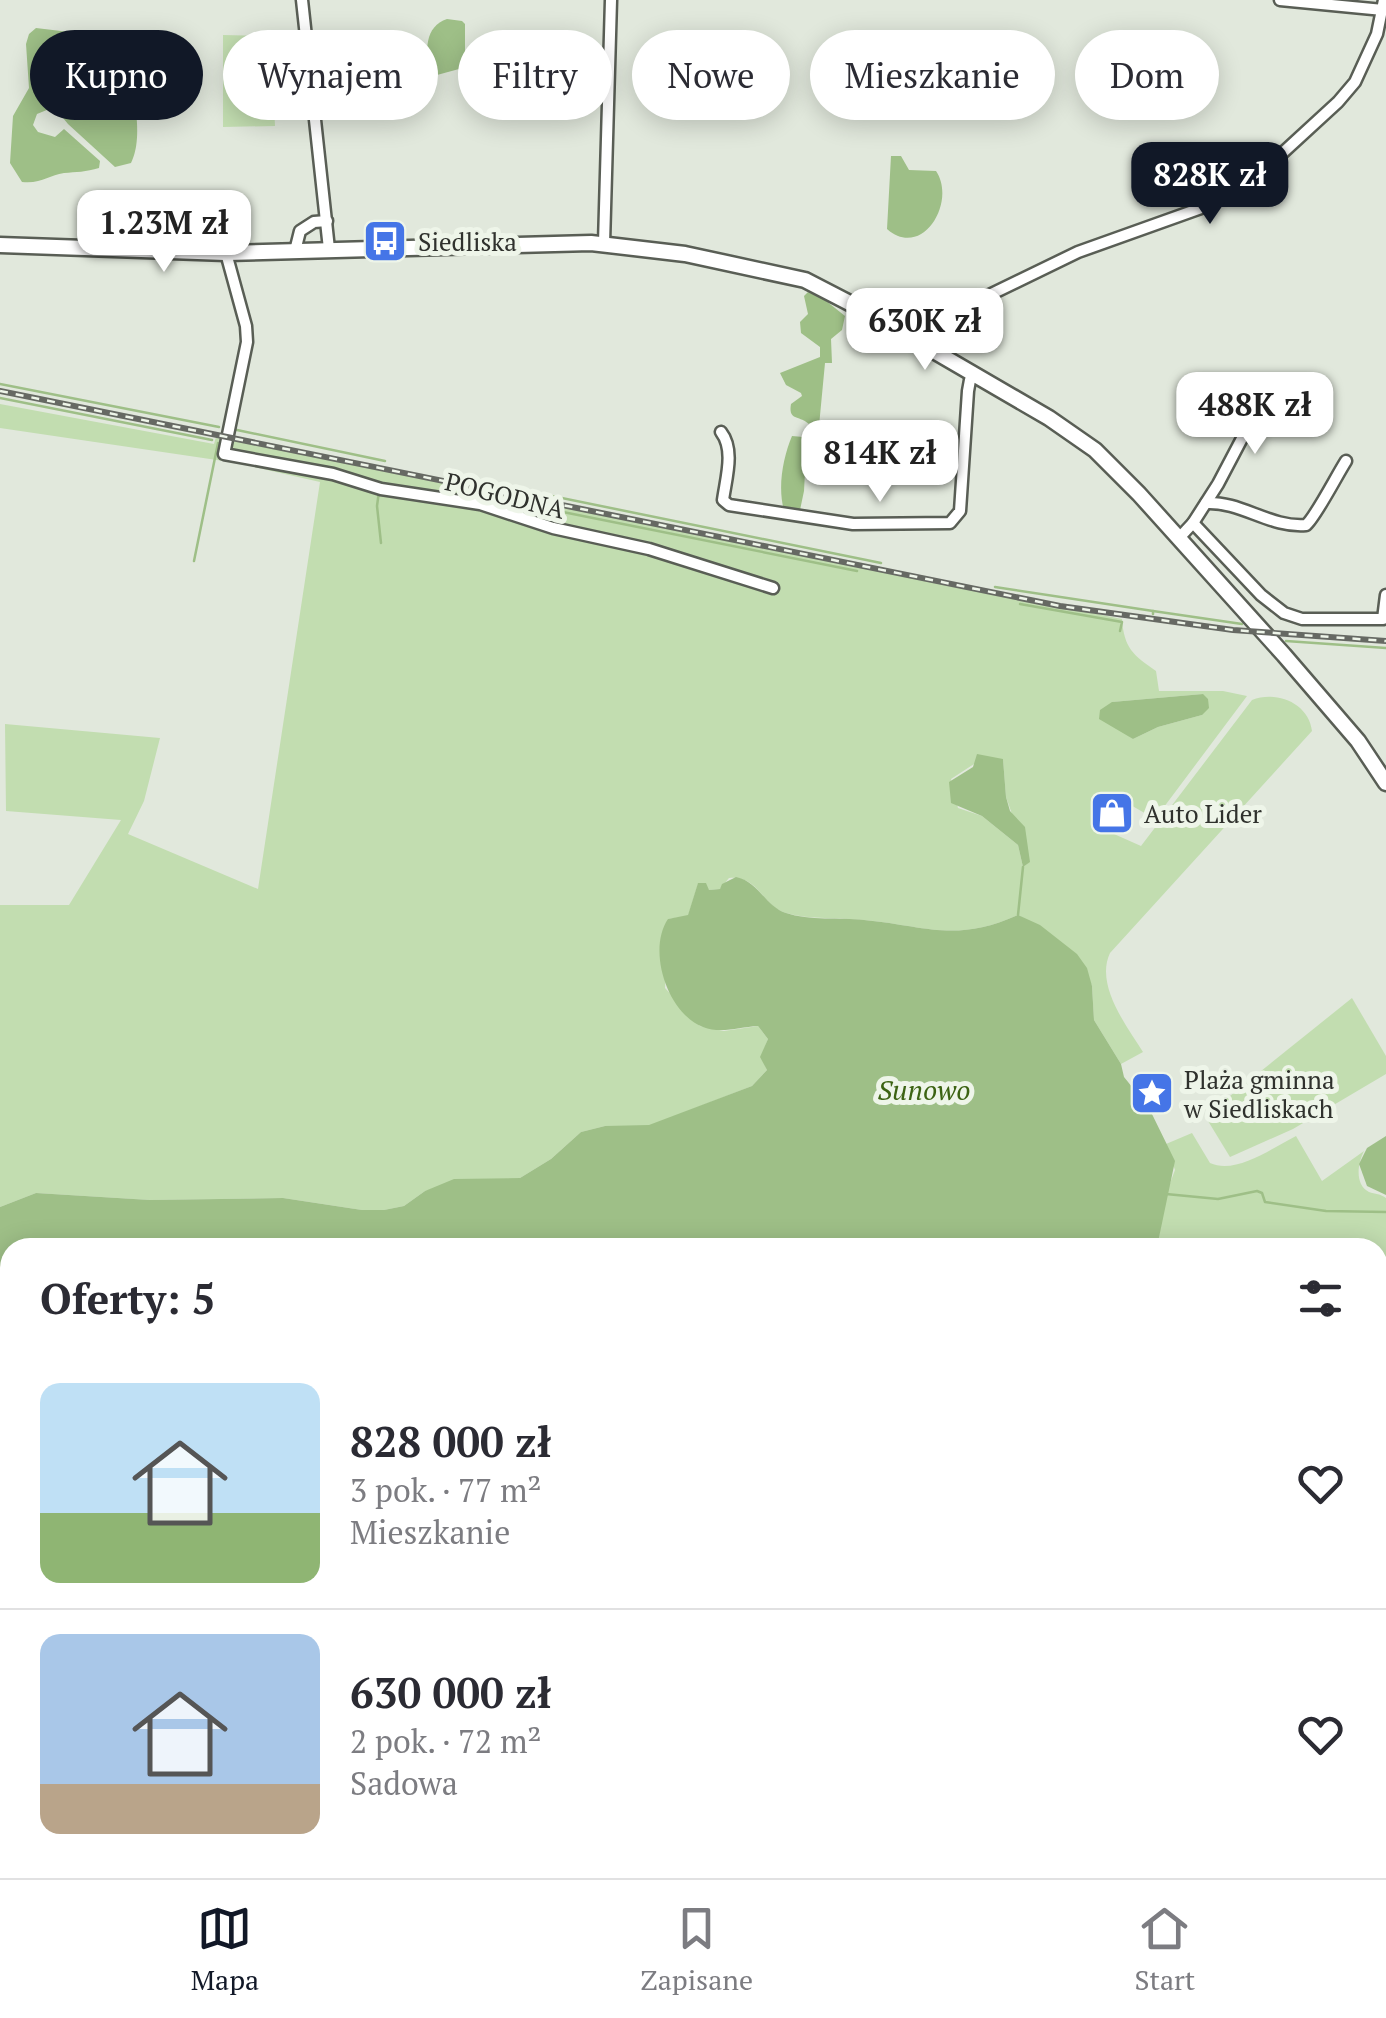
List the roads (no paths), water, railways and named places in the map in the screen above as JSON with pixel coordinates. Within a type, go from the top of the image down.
[{"type":"main road","points":[[0,244],[226,253],[604,244],[724,260],[824,288],[1085,442],[1132,486],[1334,712],[1386,783]]},
{"type":"street","points":[[302,0],[329,250]]},
{"type":"street","points":[[604,244],[610,0]]},
{"type":"street","points":[[914,341],[925,327],[1078,252],[1204,207],[1252,182],[1338,102],[1369,57],[1383,5],[1280,0]]},
{"type":"street","points":[[295,251],[300,231],[314,222],[326,222]]},
{"type":"street","name":"POGODNA","points":[[226,253],[247,342],[224,454],[334,474],[382,489],[480,504],[553,528],[649,549],[773,588]]},
{"type":"street","points":[[721,432],[729,452],[723,500],[729,506],[854,524],[950,523],[960,511],[968,391],[975,376]]},
{"type":"street","points":[[1179,538],[1206,503],[1248,427],[1270,401],[1286,390],[1315,385]]},
{"type":"street","points":[[1206,503],[1227,504],[1275,522],[1306,525],[1313,520],[1332,479],[1346,461]]},
{"type":"street","points":[[1192,523],[1261,596],[1284,613],[1302,619],[1383,619],[1386,595]]},
{"type":"water","points":[[462,21],[465,30],[458,30],[458,69],[438,75],[438,30],[432,30],[440,22]]},
{"type":"water","points":[[29,34],[30,120],[35,120],[33,125],[38,132],[55,137],[64,129],[100,161],[99,168],[22,182],[10,163],[13,116],[29,88]]},
{"type":"water","points":[[65,120],[137,120],[136,150],[131,163],[115,167]]},
{"type":"water","points":[[891,156],[901,156],[909,170],[936,171],[941,184],[942,198],[933,223],[912,237],[900,237],[887,229]]},
{"type":"water","points":[[1203,694],[1209,708],[1202,715],[1158,727],[1133,739],[1099,719],[1100,710],[1112,702]]},
{"type":"water","points":[[977,754],[1003,759],[1010,811],[1025,827],[1030,862],[1023,867],[1018,845],[982,816],[951,803],[949,782],[973,767]]},
{"type":"water","name":"Sunowo","points":[[736,877],[744,879],[779,910],[805,917],[958,930],[996,924],[1018,915],[1040,925],[1077,954],[1087,968],[1092,986],[1094,1020],[1121,1064],[1124,1077],[1149,1108],[1175,1161],[1159,1238],[0,1238],[0,1207],[36,1193],[150,1200],[283,1198],[362,1210],[404,1206],[425,1191],[454,1179],[520,1178],[551,1159],[581,1132],[605,1126],[649,1125],[752,1086],[767,1070],[760,1057],[768,1039],[758,1026],[717,1030],[690,1020],[671,995],[660,963],[662,932],[668,919],[688,915],[698,883],[706,883],[709,890],[720,889]]},
{"type":"water","points":[[1386,1136],[1386,1195],[1367,1186],[1359,1164],[1367,1148]]},
{"type":"waterway","points":[[0,384],[219,427]]},
{"type":"waterway","points":[[0,398],[212,440]]},
{"type":"waterway","points":[[237,430],[385,461]]},
{"type":"waterway","points":[[194,561],[218,443]]},
{"type":"waterway","points":[[483,482],[881,563]]},
{"type":"waterway","points":[[379,491],[381,543]]},
{"type":"waterway","points":[[487,501],[540,511],[543,508],[857,571]]},
{"type":"waterway","points":[[995,587],[1153,611]]},
{"type":"waterway","points":[[1020,604],[1122,622],[1120,631]]},
{"type":"waterway","points":[[1153,614],[1242,624]]},
{"type":"waterway","points":[[1286,641],[1386,648]]},
{"type":"waterway","points":[[1018,915],[1023,867]]},
{"type":"waterway","points":[[1166,1194],[1218,1199],[1257,1191],[1265,1202],[1326,1211],[1386,1212]]},
{"type":"railway","points":[[0,391],[1060,606],[1233,630],[1386,641]]},
{"type":"place","name":"Siedliska","points":[[385,241]]},
{"type":"place","name":"Auto Lider","points":[[1112,813]]},
{"type":"place","name":"Plaża gminna w Siedliskach","points":[[1152,1093]]}]
